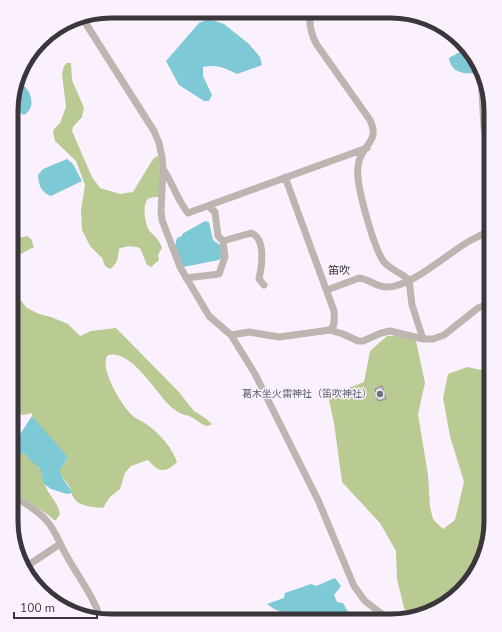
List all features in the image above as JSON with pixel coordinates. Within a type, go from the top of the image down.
[{"type":"street","points":[[310,18],[310,29],[313,38],[373,126],[373,139],[360,159],[358,176],[359,186],[374,241],[380,255],[385,262],[409,280],[412,305],[423,339]]},
{"type":"street","points":[[84,22],[154,131],[159,143],[163,168],[162,220],[175,256],[186,278],[209,316],[231,335],[255,374],[314,490],[354,586],[365,601],[381,614]]},
{"type":"street","points":[[482,93],[484,127]]},
{"type":"street","points":[[163,168],[170,178],[182,206],[188,213],[367,148]]},
{"type":"street","points":[[285,177],[334,311],[333,328],[330,330]]},
{"type":"street","points":[[208,206],[215,212],[218,236],[223,241]]},
{"type":"street","points":[[223,241],[232,240],[246,233],[255,234],[258,238],[262,257],[259,279],[264,285]]},
{"type":"street","points":[[327,290],[359,278],[385,287],[400,286],[433,267],[476,236],[484,233]]},
{"type":"street","points":[[186,278],[219,274],[225,257],[222,246],[223,241]]},
{"type":"street","points":[[231,335],[249,332],[269,336],[285,336],[330,330],[358,341],[368,340],[381,333],[390,331],[423,339],[439,338],[478,308],[484,306]]},
{"type":"street","points":[[18,499],[38,512],[56,532],[60,544],[93,599],[98,613]]},
{"type":"street","points":[[29,565],[60,544]]},
{"type":"green space","points":[[67,63],[71,63],[72,80],[84,108],[82,117],[73,127],[72,131],[92,177],[100,188],[120,194],[133,192],[153,159],[157,156],[159,157],[161,197],[152,197],[148,199],[145,205],[145,219],[149,230],[162,248],[158,255],[159,260],[151,267],[147,265],[140,248],[130,246],[119,249],[116,263],[110,269],[105,266],[102,258],[90,246],[82,230],[81,210],[85,185],[76,161],[55,141],[53,132],[60,123],[66,107],[62,74],[64,66]]},
{"type":"green space","points":[[27,236],[31,239],[34,247],[18,255],[19,238]]},
{"type":"green space","points":[[18,297],[27,308],[39,314],[68,324],[80,336],[91,331],[116,328],[178,391],[194,411],[212,424],[208,426],[205,425],[192,417],[177,411],[168,404],[141,372],[132,364],[124,358],[115,355],[107,356],[106,362],[109,378],[113,388],[123,404],[133,416],[158,433],[169,447],[177,462],[165,470],[158,469],[148,460],[131,466],[125,473],[120,489],[110,497],[103,508],[87,506],[76,501],[59,470],[67,460],[32,416],[32,413],[23,415],[18,412]]},
{"type":"green space","points":[[387,336],[410,336],[416,341],[425,383],[418,414],[428,475],[430,507],[433,519],[443,529],[455,520],[464,482],[450,436],[443,398],[448,374],[467,367],[484,371],[484,527],[481,545],[472,567],[457,587],[437,602],[421,609],[407,612],[404,608],[397,579],[396,551],[380,523],[342,482],[334,423],[327,391],[346,389],[364,382],[370,351]]},
{"type":"green space","points":[[26,453],[40,469],[44,483],[59,510],[60,514],[56,520],[18,495],[18,454]]},
{"type":"water","points":[[209,19],[224,24],[249,44],[260,57],[262,65],[237,74],[220,67],[203,67],[203,76],[212,95],[209,101],[204,101],[179,85],[166,61],[199,23]]},
{"type":"water","points":[[462,51],[476,73],[463,73],[455,70],[450,63],[449,58]]},
{"type":"water","points":[[23,85],[29,92],[31,100],[30,108],[24,115],[18,112],[20,91]]},
{"type":"water","points":[[67,159],[73,164],[82,181],[51,196],[45,193],[41,188],[38,175],[43,169]]},
{"type":"water","points":[[205,221],[209,222],[213,240],[220,245],[222,257],[219,260],[183,267],[175,246],[177,238]]},
{"type":"water","points":[[32,416],[66,455],[67,459],[60,470],[60,473],[72,493],[67,494],[51,489],[44,484],[40,468],[30,460],[26,454],[18,453],[18,437]]},
{"type":"water","points":[[335,578],[341,586],[334,595],[337,602],[343,603],[349,614],[287,614],[274,609],[267,604],[284,598],[285,593],[311,584],[316,586]]},
{"type":"building","name":"葛木坐火雷神社（笛吹神社）","points":[[382,386],[386,399],[378,401],[375,389]]},
{"type":"place","name":"葛木坐火雷神社（笛吹神社）","points":[[380,394]]},
{"type":"district","name":"笛吹","points":[[339,270]]}]
